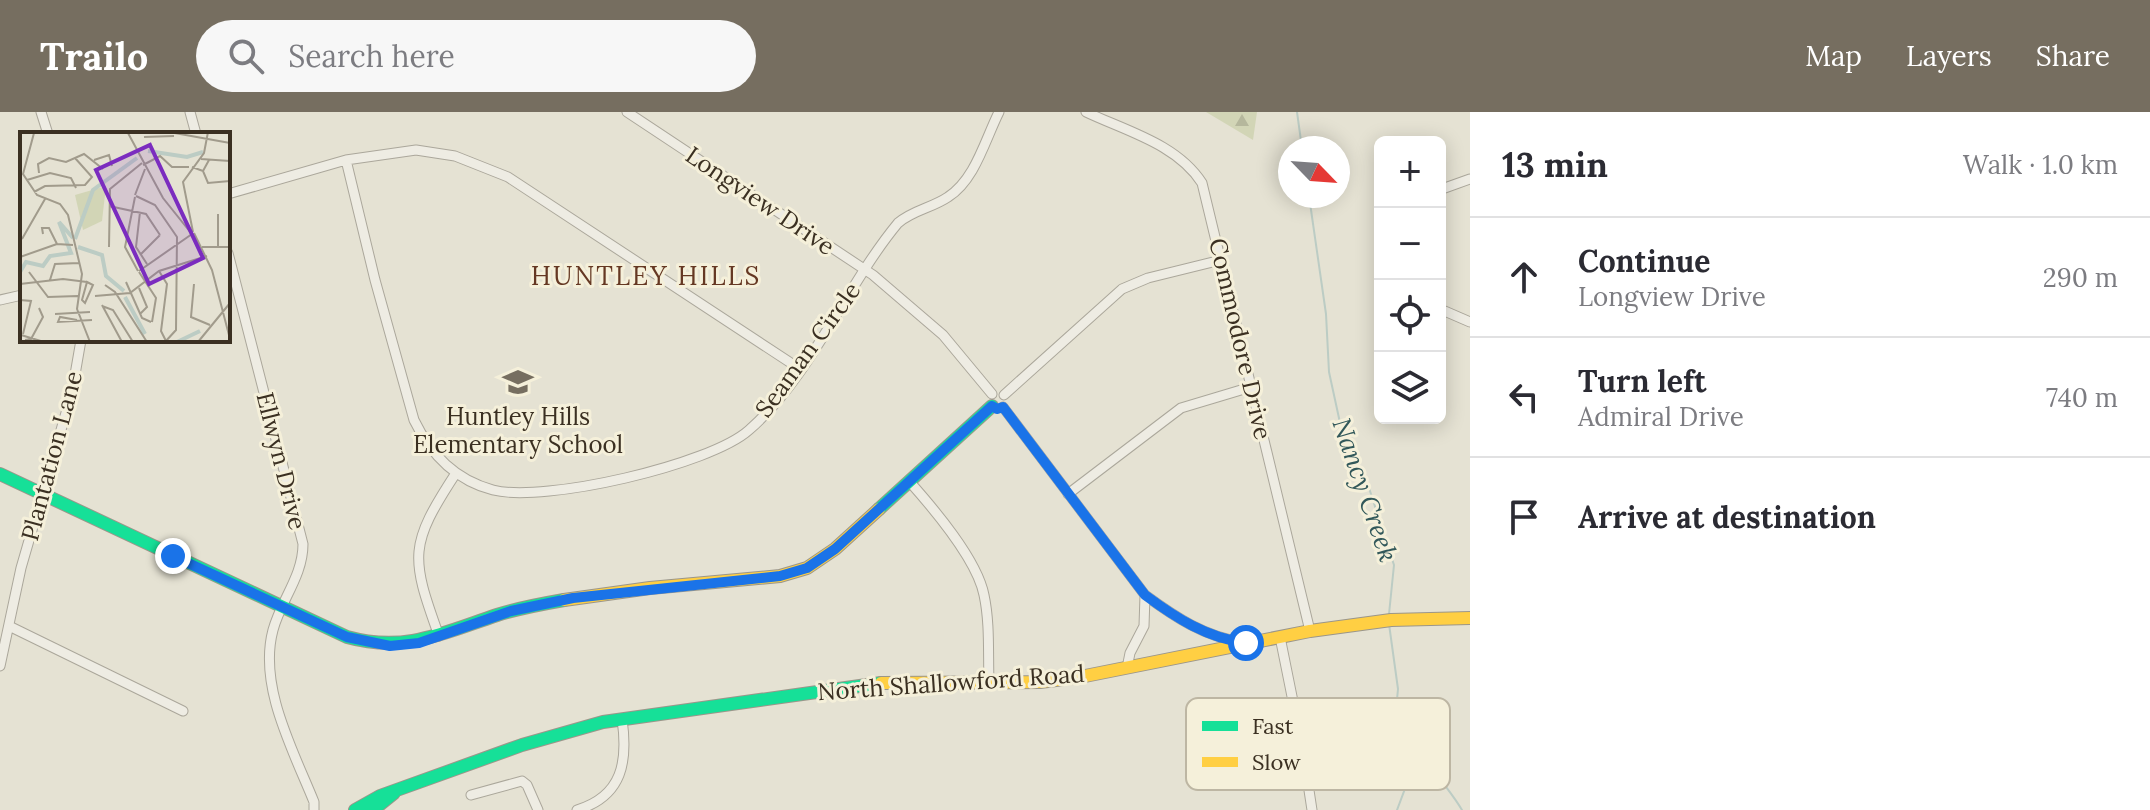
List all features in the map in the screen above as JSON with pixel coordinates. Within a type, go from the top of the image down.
[{"type":"street","points":[[41,112],[47,132]]},
{"type":"street","points":[[190,112],[195,132]]},
{"type":"street","name":"Longview Drive","points":[[627,112],[865,270],[943,335],[1145,595],[1200,630],[1246,643]]},
{"type":"street","name":"Seaman Circle","points":[[346,160],[414,420],[434,454],[456,473],[494,490],[526,492],[612,481],[677,466],[747,432],[773,406],[887,238],[905,217],[942,201],[959,188],[999,112]]},
{"type":"street","name":"Commodore Drive","points":[[1086,112],[1174,153],[1202,183],[1310,631]]},
{"type":"street","points":[[230,193],[346,160],[394,152],[436,152],[477,164],[508,177],[800,369]]},
{"type":"street","points":[[1446,188],[1470,179]]},
{"type":"street","points":[[0,474],[347,637],[378,645],[401,646],[511,611],[573,598],[793,573],[817,563],[996,402],[1006,400],[1004,395],[1122,289],[1148,278],[1221,260]]},
{"type":"street","name":"Ellwyn Drive","points":[[230,261],[303,544],[303,559],[272,633],[267,658],[270,684],[314,806],[324,810]]},
{"type":"street","points":[[0,300],[20,295]]},
{"type":"street","points":[[1446,312],[1470,322]]},
{"type":"street","name":"Plantation Lane","points":[[0,666],[21,568],[72,392],[81,342]]},
{"type":"street","points":[[1068,494],[1181,408],[1251,387]]},
{"type":"street","points":[[439,636],[423,591],[418,552],[429,515],[456,473]]},
{"type":"street","points":[[909,481],[966,555],[979,579],[986,610],[989,682]]},
{"type":"street","points":[[1127,668],[1130,653],[1144,626],[1145,595]]},
{"type":"street","name":"North Shallowford Road","points":[[355,810],[380,796],[554,734],[622,719],[849,686],[906,682],[1040,682],[1310,631],[1387,620],[1470,618]]},
{"type":"street","points":[[9,626],[183,711]]},
{"type":"street","points":[[1280,637],[1292,698]]},
{"type":"street","points":[[577,810],[593,803],[618,779],[625,761],[622,719]]},
{"type":"street","points":[[471,795],[522,781],[527,785],[538,810]]},
{"type":"street","points":[[1309,790],[1312,810]]},
{"type":"street","name":"North Shallowford Road","points":[[373,810],[394,793]]},
{"type":"green space","points":[[1206,112],[1257,112],[1253,140]]},
{"type":"waterway","name":"Nancy Creek","points":[[1297,112],[1300,136]]},
{"type":"waterway","name":"Nancy Creek","points":[[1311,208],[1326,314],[1329,372],[1342,432],[1370,491],[1394,565],[1389,614]]},
{"type":"waterway","name":"Nancy Creek","points":[[1389,624],[1397,698]]},
{"type":"waterway","name":"Nancy Creek","points":[[1397,810],[1404,790]]},
{"type":"waterway","points":[[1448,790],[1462,810]]},
{"type":"traffic: fast","points":[[879,509],[992,406]]},
{"type":"traffic: fast","points":[[0,474],[347,637],[387,643],[424,639],[514,610],[564,600]]},
{"type":"traffic: fast","points":[[355,810],[380,796],[522,745],[603,722],[881,683]]},
{"type":"traffic: fast","points":[[373,810],[394,793]]},
{"type":"traffic: slow","points":[[564,600],[650,588],[780,576],[807,568],[835,549],[879,509]]},
{"type":"traffic: slow","points":[[881,683],[1040,682],[1080,677],[1310,631],[1391,620],[1470,618]]},
{"type":"place","name":"Huntley Hills Elementary School","points":[[518,382]]},
{"type":"district","name":"HUNTLEY HILLS","points":[[646,276]]},
{"type":"route","points":[[173,556],[357,641],[401,646],[419,643],[522,608],[601,594],[780,576],[807,568],[835,549],[992,406],[997,409],[1003,407],[1145,595],[1200,630],[1246,643]]}]
